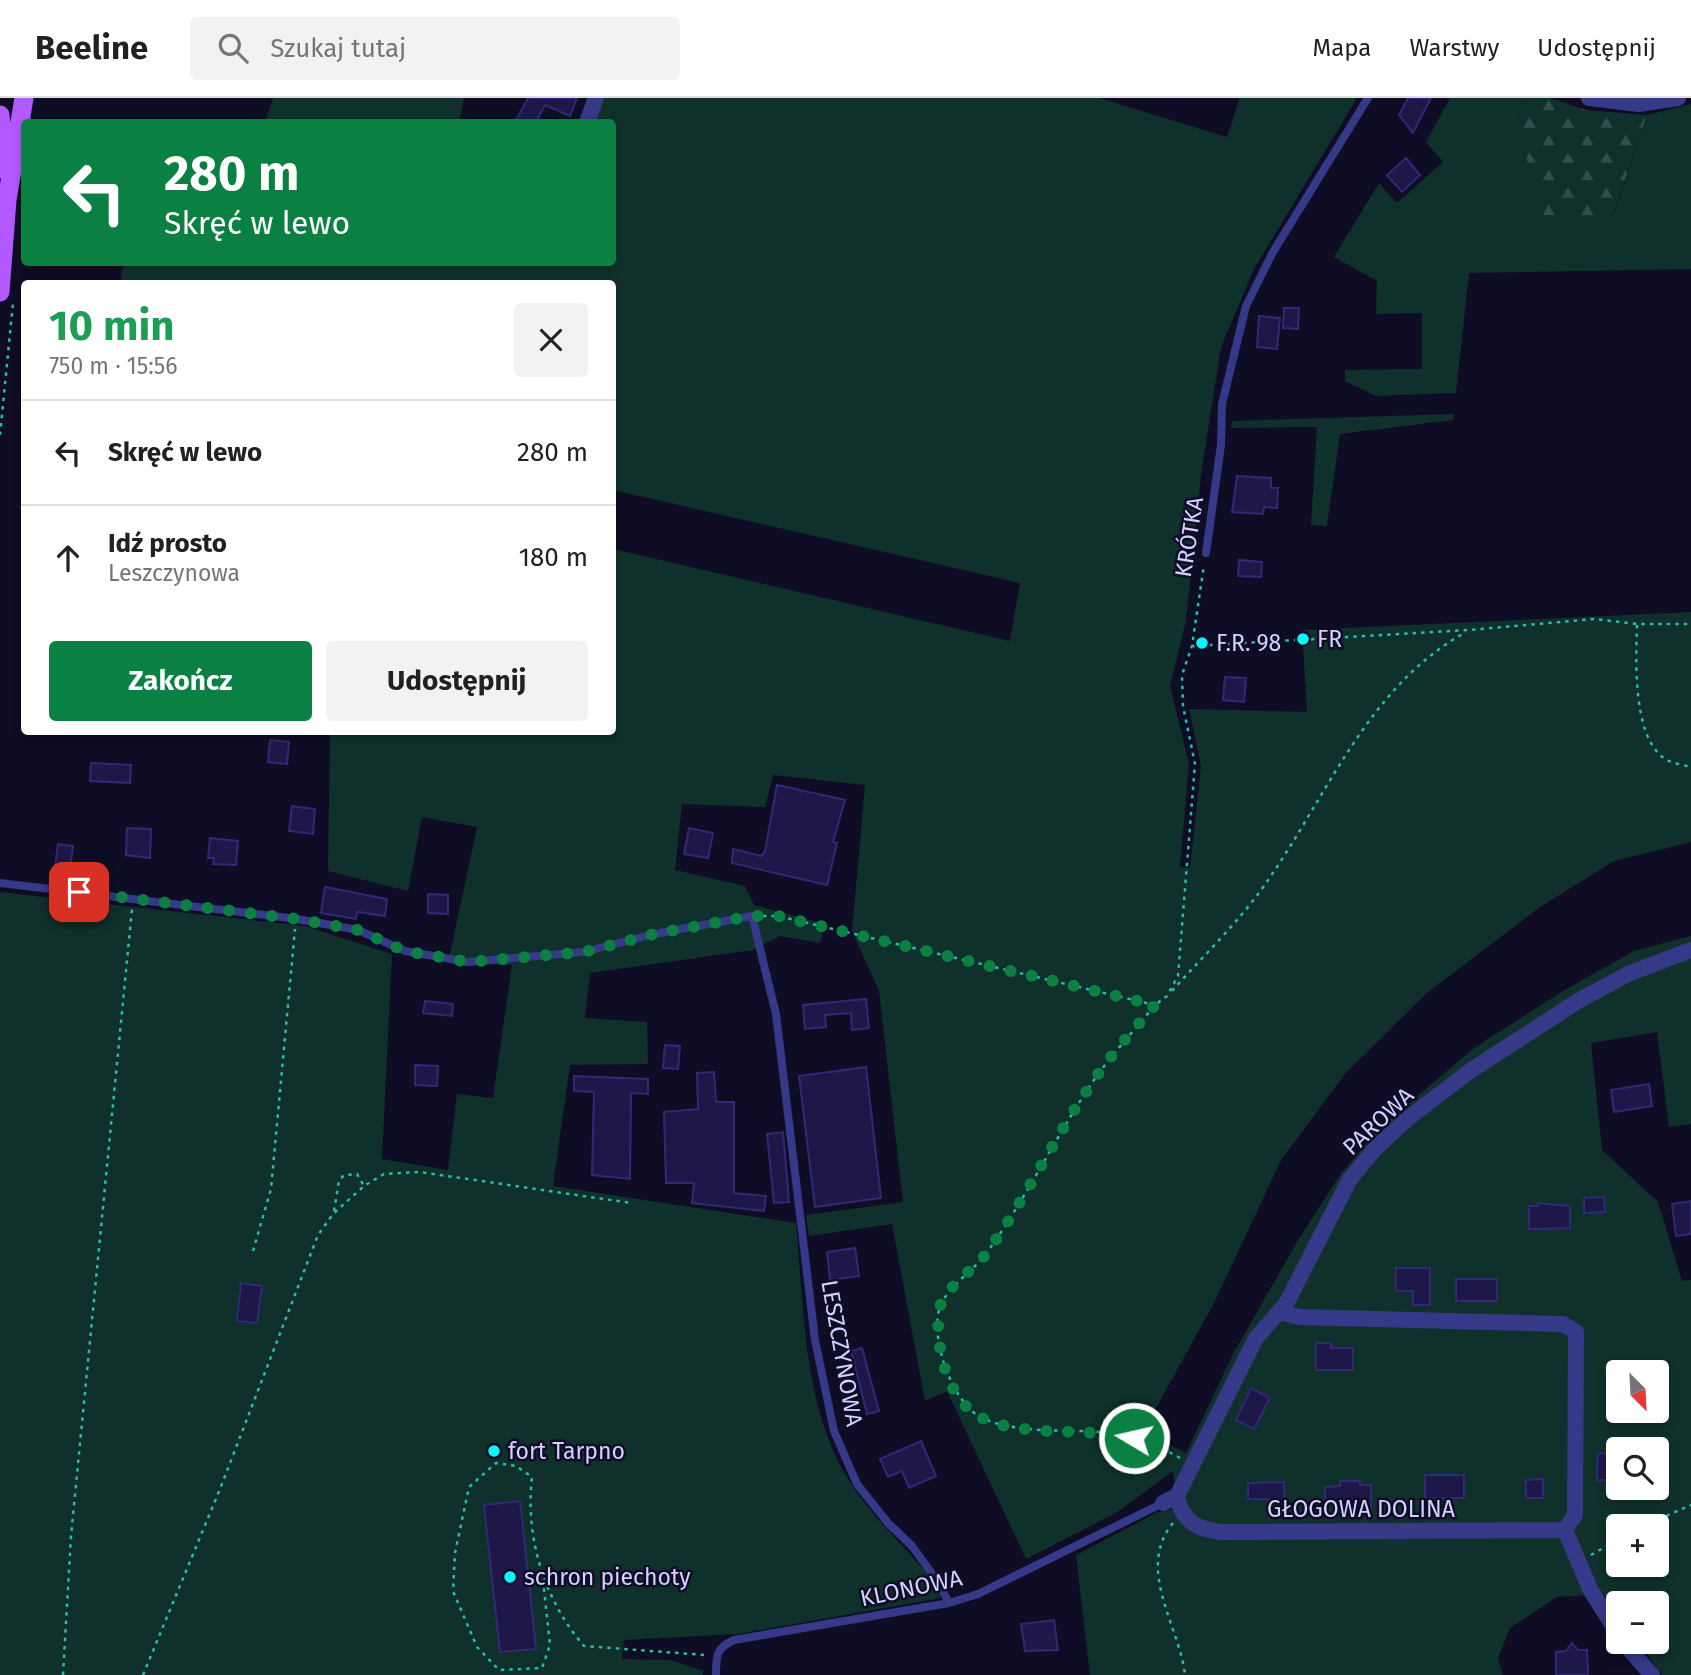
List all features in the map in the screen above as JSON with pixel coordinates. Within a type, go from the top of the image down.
[{"type":"main road","points":[[7,200],[24,98]]},
{"type":"main road","points":[[0,115],[7,200],[7,295]]},
{"type":"street","points":[[588,119],[596,98]]},
{"type":"street","points":[[1589,98],[1639,104],[1678,98]]},
{"type":"street","name":"PAROWA","points":[[1173,1502],[1256,1338],[1280,1311],[1322,1238],[1350,1179],[1375,1149],[1407,1119],[1470,1071],[1578,1002],[1629,974],[1691,950]]},
{"type":"street","points":[[1280,1311],[1299,1317],[1563,1324],[1576,1332],[1575,1515],[1565,1530],[1591,1591],[1606,1615]]},
{"type":"street","name":"GŁOGOWA DOLINA","points":[[1173,1502],[1202,1530],[1222,1532],[1565,1530]]},
{"type":"street","points":[[1634,1654],[1652,1675]]},
{"type":"lane","name":"KRÓTKA","points":[[1206,553],[1221,445],[1222,404],[1246,306],[1273,252],[1368,98]]},
{"type":"lane","points":[[0,883],[297,919],[358,930],[405,951],[468,962],[584,952],[654,934],[752,916]]},
{"type":"lane","name":"LESZCZYNOWA","points":[[752,916],[776,1014],[815,1340],[834,1431],[857,1484],[888,1523],[912,1546],[938,1582],[948,1603]]},
{"type":"lane","name":"KLONOWA","points":[[716,1655],[722,1646],[734,1640],[948,1603],[978,1594],[1173,1502]]},
{"type":"lane","points":[[716,1655],[716,1675]]},
{"type":"path","points":[[0,435],[7,295]]},
{"type":"path","name":"KRÓTKA","points":[[1167,996],[1178,976],[1195,764],[1183,706],[1182,675],[1192,646],[1206,553]]},
{"type":"path","points":[[1192,646],[1469,630],[1594,619],[1637,624],[1691,624]]},
{"type":"path","points":[[1637,624],[1635,684],[1651,741],[1664,758],[1691,767]]},
{"type":"path","points":[[1192,1464],[1153,1443],[1116,1434],[1043,1430],[982,1418],[961,1402],[947,1376],[940,1341],[939,1309],[948,1295],[985,1255],[1093,1081],[1155,1005],[1167,996],[1266,884],[1350,747],[1401,681],[1441,646],[1469,630]]},
{"type":"path","points":[[63,1675],[72,1536],[132,904]]},
{"type":"path","points":[[752,916],[778,916],[1155,1005]]},
{"type":"path","points":[[253,1251],[271,1189],[295,929]]},
{"type":"path","points":[[143,1675],[220,1489],[317,1234],[332,1214],[384,1174],[420,1172],[631,1203]]},
{"type":"path","points":[[332,1214],[339,1181],[344,1175],[357,1174],[365,1186]]},
{"type":"path","points":[[543,1580],[550,1645],[541,1668],[499,1670],[477,1647],[453,1591],[455,1553],[469,1487],[496,1463],[516,1466],[532,1477],[529,1502],[543,1580],[571,1631],[584,1646],[716,1655]]},
{"type":"path","points":[[1173,1502],[1175,1520],[1165,1533],[1158,1578],[1165,1610],[1180,1646],[1185,1675]]},
{"type":"path","points":[[1669,1515],[1691,1505]]},
{"type":"path","points":[[1578,1562],[1606,1546]]},
{"type":"green space","points":[[273,98],[464,98],[460,119],[266,119]]},
{"type":"green space","points":[[604,98],[1099,98],[1227,137],[1240,98],[1357,98],[1254,269],[1221,347],[1201,475],[1186,621],[1170,686],[1189,764],[1180,867],[1190,868],[1201,766],[1189,709],[1307,712],[1302,630],[1691,612],[1691,842],[1614,861],[1540,907],[1428,992],[1345,1074],[1281,1160],[1215,1301],[1143,1432],[1186,1453],[1233,1354],[1297,1242],[1342,1172],[1382,1126],[1474,1048],[1563,991],[1634,951],[1691,936],[1691,1124],[1669,1127],[1657,1032],[1591,1043],[1602,1150],[1658,1202],[1682,1281],[1691,1280],[1691,1675],[1662,1675],[1647,1654],[1669,1654],[1669,1591],[1606,1591],[1606,1598],[1603,1594],[1557,1597],[1510,1628],[1498,1658],[1503,1675],[1090,1675],[1076,1555],[1156,1513],[1177,1508],[1173,1471],[1116,1513],[1026,1559],[947,1391],[925,1401],[892,1224],[809,1236],[806,1215],[903,1202],[879,991],[852,931],[865,785],[773,775],[765,807],[682,804],[675,870],[745,886],[754,905],[825,924],[820,943],[780,936],[753,950],[590,973],[585,1018],[647,1022],[648,1064],[570,1065],[553,1186],[796,1223],[808,1357],[823,1423],[850,1482],[879,1520],[933,1580],[941,1598],[738,1634],[624,1640],[622,1659],[670,1660],[703,1671],[703,1675],[0,1675],[0,892],[305,926],[392,954],[382,1159],[448,1170],[457,1094],[493,1098],[512,965],[448,963],[477,827],[422,817],[408,891],[328,871],[330,735],[616,735],[616,550],[1010,641],[1020,583],[616,491],[616,280],[120,280],[123,266],[616,266],[616,119],[595,119]]},
{"type":"green space","points":[[1450,98],[1527,98],[1517,120],[1613,217],[1647,115],[1691,104],[1691,269],[1469,273],[1456,393],[1376,396],[1345,381],[1345,370],[1422,369],[1422,313],[1376,314],[1377,281],[1334,257],[1379,183],[1397,203],[1443,162],[1426,142]]},
{"type":"green space","points":[[1527,98],[1550,98],[1586,110],[1647,115],[1612,218],[1541,215],[1517,120]]},
{"type":"green space","points":[[1453,414],[1453,420],[1340,434],[1327,526],[1311,525],[1317,427],[1231,428],[1232,421]]},
{"type":"building","points":[[528,98],[577,98],[570,116],[545,105],[538,119],[517,119]]},
{"type":"building","points":[[1408,98],[1431,98],[1413,133],[1399,115]]},
{"type":"building","points":[[1406,158],[1420,175],[1402,192],[1387,175]]},
{"type":"building","points":[[1284,308],[1299,308],[1298,329],[1283,328]]},
{"type":"building","points":[[1259,316],[1280,318],[1277,349],[1257,347]]},
{"type":"building","points":[[1237,476],[1271,478],[1271,488],[1278,488],[1277,508],[1264,507],[1263,514],[1232,512]]},
{"type":"building","points":[[1239,560],[1262,562],[1261,577],[1238,576]]},
{"type":"building","points":[[1225,677],[1246,678],[1244,702],[1223,700]]},
{"type":"building","points":[[270,740],[289,742],[287,764],[268,762]]},
{"type":"building","points":[[91,763],[131,765],[130,783],[90,781]]},
{"type":"building","points":[[777,785],[845,800],[833,842],[837,843],[827,885],[732,863],[733,849],[762,856],[765,851]]},
{"type":"building","points":[[292,806],[315,809],[313,834],[289,831]]},
{"type":"building","points":[[127,828],[151,829],[150,858],[126,855]]},
{"type":"building","points":[[689,828],[713,833],[708,858],[684,854]]},
{"type":"building","points":[[210,838],[238,841],[236,865],[213,864],[214,858],[208,858]]},
{"type":"building","points":[[58,844],[73,846],[70,869],[55,868]]},
{"type":"building","points":[[325,887],[387,899],[385,916],[357,912],[356,919],[321,913]]},
{"type":"building","points":[[428,894],[448,895],[448,914],[428,913]]},
{"type":"building","points":[[866,999],[869,1028],[852,1030],[851,1013],[825,1015],[826,1027],[805,1029],[803,1005]]},
{"type":"building","points":[[425,1001],[453,1004],[452,1016],[423,1013]]},
{"type":"building","points":[[665,1045],[680,1046],[678,1069],[663,1068]]},
{"type":"building","points":[[415,1065],[438,1066],[437,1086],[415,1085]]},
{"type":"building","points":[[866,1067],[881,1198],[815,1207],[799,1076]]},
{"type":"building","points":[[714,1072],[716,1102],[734,1102],[734,1193],[766,1196],[764,1211],[692,1203],[694,1183],[666,1183],[664,1112],[698,1109],[697,1073]]},
{"type":"building","points":[[574,1076],[648,1079],[648,1094],[631,1093],[630,1179],[592,1175],[594,1092],[574,1091]]},
{"type":"building","points":[[1649,1084],[1652,1106],[1614,1112],[1611,1090]]},
{"type":"building","points":[[783,1132],[789,1202],[774,1203],[767,1134]]},
{"type":"building","points":[[1604,1197],[1605,1212],[1584,1213],[1584,1198]]},
{"type":"building","points":[[1691,1201],[1691,1234],[1676,1236],[1672,1204]]},
{"type":"building","points":[[1538,1203],[1570,1206],[1570,1228],[1529,1229],[1529,1206],[1538,1206]]},
{"type":"building","points":[[855,1248],[859,1276],[830,1280],[827,1252]]},
{"type":"building","points":[[1396,1268],[1430,1268],[1430,1305],[1413,1305],[1413,1291],[1396,1291]]},
{"type":"building","points":[[1456,1279],[1497,1279],[1497,1301],[1456,1301]]},
{"type":"building","points":[[241,1283],[262,1286],[257,1323],[237,1321]]},
{"type":"building","points":[[1316,1343],[1331,1343],[1331,1348],[1353,1348],[1353,1370],[1316,1370]]},
{"type":"building","points":[[862,1348],[879,1411],[867,1414],[851,1351]]},
{"type":"building","points":[[1251,1388],[1270,1398],[1254,1429],[1236,1420]]},
{"type":"building","points":[[921,1441],[936,1476],[909,1488],[902,1471],[888,1477],[880,1459]]},
{"type":"building","points":[[1598,1453],[1606,1453],[1606,1480],[1597,1480]]},
{"type":"building","points":[[1425,1475],[1464,1475],[1464,1498],[1425,1498]]},
{"type":"building","points":[[1543,1479],[1543,1498],[1526,1498],[1526,1480]]},
{"type":"building","points":[[1340,1481],[1360,1481],[1360,1485],[1371,1485],[1371,1509],[1340,1509],[1340,1503],[1325,1503],[1325,1487],[1340,1486]]},
{"type":"building","points":[[1284,1482],[1284,1500],[1248,1499],[1248,1483]]},
{"type":"building","name":"schron piechoty","points":[[520,1501],[536,1649],[500,1652],[484,1505]]},
{"type":"building","points":[[1054,1620],[1058,1650],[1025,1651],[1021,1624]]},
{"type":"building","points":[[1572,1643],[1578,1650],[1587,1650],[1588,1675],[1556,1675],[1556,1652],[1566,1651]]},
{"type":"place","name":"FR","points":[[1303,639]]},
{"type":"place","name":"F.R. 98","points":[[1202,643]]},
{"type":"place","name":"fort Tarpno","points":[[494,1451]]},
{"type":"place","name":"schron piechoty","points":[[510,1577]]},
{"type":"route","points":[[79,892],[297,919],[358,930],[405,951],[468,962],[584,952],[654,934],[752,916],[778,916],[1155,1005],[1093,1081],[985,1255],[948,1295],[939,1309],[940,1341],[947,1376],[961,1402],[982,1418],[1043,1430],[1116,1434],[1134,1438]]}]
